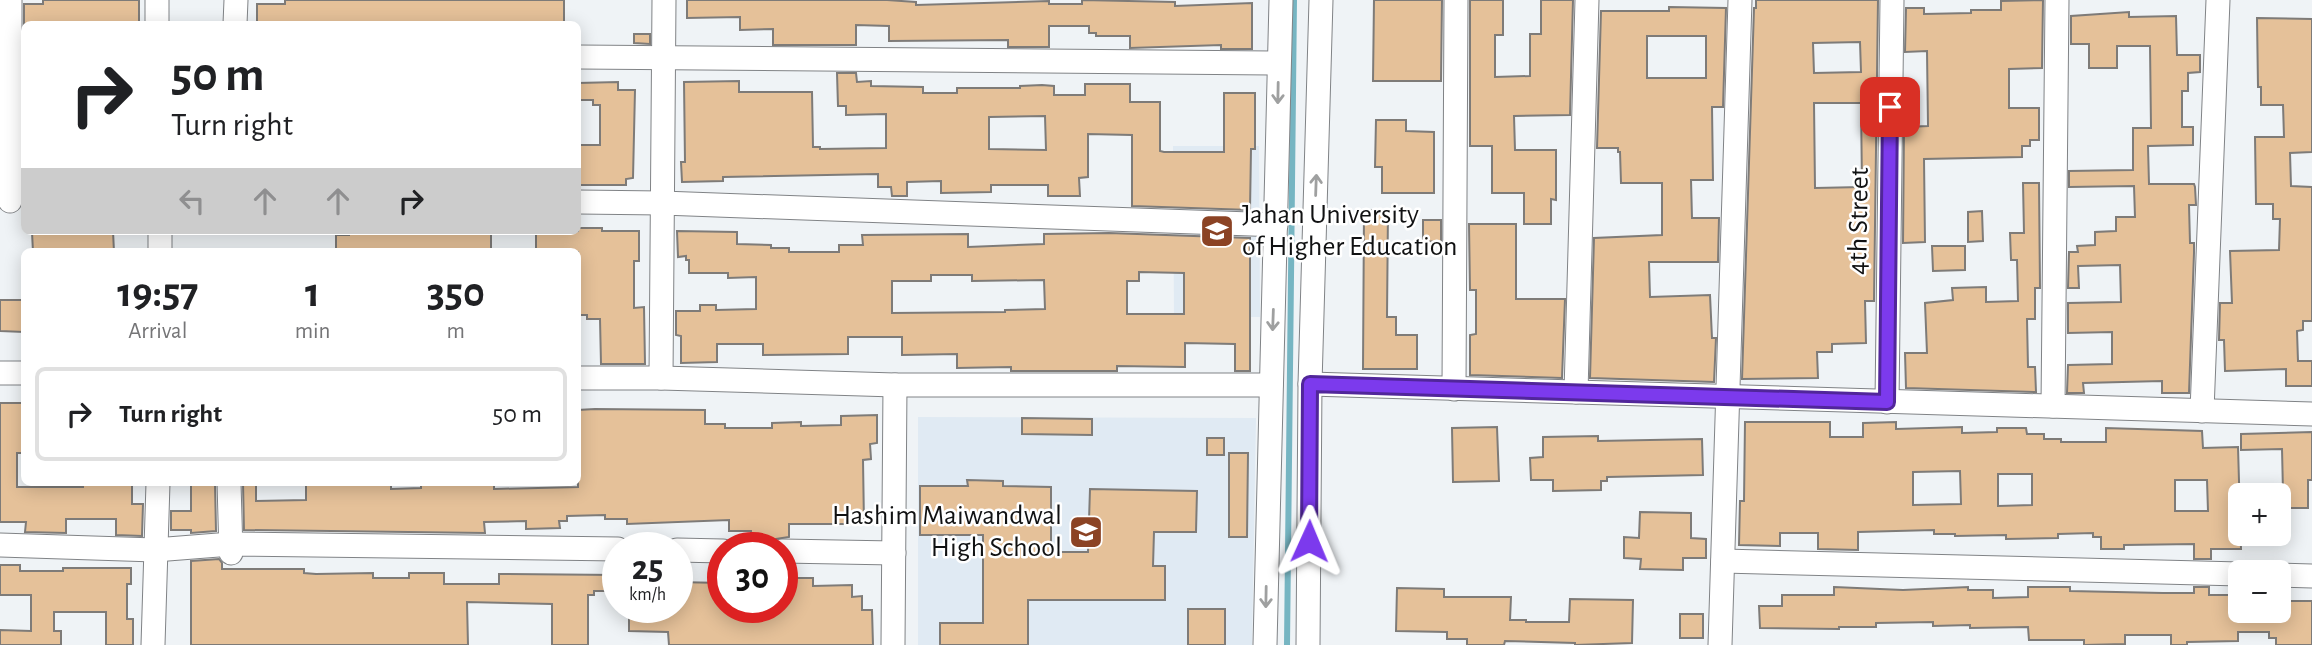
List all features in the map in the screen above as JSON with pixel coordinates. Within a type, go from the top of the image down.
[{"type":"street","points":[[10,0],[11,201]]},
{"type":"street","points":[[157,0],[157,21]]},
{"type":"street","points":[[235,21],[236,0]]},
{"type":"street","points":[[661,378],[664,0]]},
{"type":"street","points":[[1265,645],[1281,0]]},
{"type":"street","points":[[1308,645],[1310,384],[1321,0]]},
{"type":"street","points":[[1454,389],[1456,0]]},
{"type":"street","points":[[1576,392],[1587,0]]},
{"type":"street","points":[[1720,645],[1740,0]]},
{"type":"street","name":"4th Street","points":[[1887,402],[1892,0]]},
{"type":"street","points":[[2053,407],[2057,0]]},
{"type":"street","points":[[2202,411],[2218,0]]},
{"type":"street","points":[[581,57],[1278,63]]},
{"type":"street","points":[[581,202],[1276,225]]},
{"type":"street","points":[[0,373],[21,373]]},
{"type":"street","points":[[581,378],[895,385],[1271,385]]},
{"type":"street","points":[[1310,384],[2312,414]]},
{"type":"street","points":[[893,645],[895,385]]},
{"type":"street","points":[[153,645],[158,486]]},
{"type":"street","points":[[229,486],[231,548]]},
{"type":"street","points":[[0,545],[155,550],[602,549]]},
{"type":"street","points":[[798,551],[894,553]]},
{"type":"street","points":[[1723,561],[2228,574]]},
{"type":"street","points":[[2291,575],[2312,576]]},
{"type":"shaded area","name":"Jahan University of Higher Education","points":[[1173,146],[1259,146],[1260,317],[1174,317]]},
{"type":"shaded area","name":"Hashim Maiwandwal High School","points":[[918,417],[1256,418],[1252,645],[918,645]]},
{"type":"building","points":[[43,0],[139,0],[139,21],[24,21],[24,4],[43,4]]},
{"type":"building","points":[[285,0],[564,0],[564,21],[257,21],[257,4],[285,4]]},
{"type":"building","points":[[687,0],[887,0],[916,2],[916,5],[1049,1],[1049,4],[1082,4],[1082,0],[1175,2],[1175,6],[1252,3],[1252,49],[1221,49],[1221,45],[1130,48],[1130,36],[1096,36],[1096,33],[1089,33],[1089,26],[1049,26],[1049,47],[1008,47],[1008,40],[889,41],[889,26],[856,25],[856,45],[773,45],[773,29],[740,30],[740,17],[687,18]]},
{"type":"building","points":[[1374,0],[1442,0],[1441,81],[1373,81]]},
{"type":"building","points":[[1470,0],[1503,0],[1503,35],[1495,35],[1495,77],[1530,76],[1530,34],[1541,34],[1541,0],[1573,0],[1570,115],[1514,116],[1515,150],[1556,150],[1556,200],[1551,199],[1551,224],[1524,224],[1524,193],[1492,193],[1492,146],[1470,146]]},
{"type":"building","points":[[1756,0],[1878,0],[1874,301],[1865,301],[1866,343],[1832,344],[1832,352],[1817,352],[1818,378],[1742,379]],"holes":[[[1860,42],[1861,72],[1814,73],[1813,43]],[[1814,103],[1861,103],[1862,187],[1815,188]]]},
{"type":"building","points":[[2043,0],[2042,68],[2009,69],[2009,108],[2039,108],[2039,140],[2030,140],[2030,146],[2022,146],[2022,157],[1924,159],[1925,242],[1903,243],[1904,127],[1928,126],[1927,51],[1905,52],[1906,8],[1924,8],[1924,14],[1971,13],[1971,10],[2001,10],[2001,1]]},
{"type":"building","points":[[1669,7],[1726,8],[1723,107],[1712,107],[1713,180],[1691,180],[1692,218],[1719,218],[1718,262],[1649,262],[1650,297],[1710,295],[1712,338],[1716,338],[1714,382],[1590,378],[1594,238],[1662,235],[1662,183],[1621,183],[1618,148],[1597,148],[1601,11],[1669,11]],"holes":[[[1647,36],[1706,36],[1706,78],[1647,78]]]},
{"type":"building","points":[[2129,12],[2129,17],[2176,16],[2177,55],[2200,55],[2200,72],[2188,73],[2188,91],[2182,91],[2182,127],[2193,127],[2193,145],[2148,146],[2149,184],[2194,184],[2195,187],[2196,205],[2189,205],[2190,243],[2194,243],[2194,253],[2189,393],[2162,393],[2162,381],[2083,383],[2084,393],[2067,393],[2068,365],[2112,364],[2112,332],[2068,333],[2068,303],[2121,302],[2120,265],[2078,266],[2079,288],[2068,288],[2069,252],[2078,252],[2077,246],[2095,245],[2095,232],[2116,231],[2116,217],[2135,217],[2134,186],[2069,187],[2069,171],[2133,170],[2133,128],[2151,128],[2150,46],[2117,46],[2117,68],[2089,68],[2089,44],[2071,44],[2071,16]]},
{"type":"building","points":[[2257,18],[2312,19],[2312,152],[2290,153],[2291,186],[2312,187],[2312,321],[2303,321],[2303,330],[2297,331],[2298,361],[2312,361],[2312,386],[2286,386],[2286,369],[2225,371],[2224,340],[2219,340],[2220,303],[2232,303],[2230,251],[2279,250],[2280,219],[2273,219],[2273,204],[2256,204],[2255,137],[2284,137],[2283,105],[2261,105],[2261,87],[2258,87]]},
{"type":"building","points":[[634,34],[650,34],[650,44],[634,43]]},
{"type":"building","points":[[837,73],[856,73],[857,82],[871,81],[871,86],[923,87],[923,93],[957,93],[957,88],[1020,88],[1042,85],[1054,86],[1054,95],[1085,95],[1085,84],[1130,84],[1130,102],[1160,102],[1160,151],[1224,152],[1224,93],[1255,93],[1255,149],[1251,149],[1250,210],[1132,206],[1132,135],[1088,134],[1088,177],[1079,178],[1080,196],[1048,196],[1048,185],[991,185],[991,192],[941,193],[941,181],[907,182],[907,196],[892,196],[891,187],[878,187],[878,174],[723,177],[723,181],[682,182],[681,162],[685,162],[684,82],[739,81],[739,92],[812,92],[813,147],[886,148],[886,114],[846,115],[846,106],[838,106]],"holes":[[[1045,116],[1046,150],[989,149],[989,117]]]},
{"type":"building","points":[[618,82],[618,90],[635,90],[633,178],[626,179],[626,185],[581,185],[581,145],[600,145],[600,105],[593,105],[593,100],[581,100],[581,83]]},
{"type":"building","points":[[1376,120],[1406,120],[1406,131],[1434,132],[1434,193],[1382,193],[1382,167],[1375,167]]},
{"type":"building","points":[[2023,183],[2039,183],[2040,288],[2035,288],[2035,319],[2027,319],[2028,367],[2035,367],[2036,392],[1906,388],[1905,353],[1927,353],[1925,303],[1953,300],[1952,288],[1986,287],[1986,302],[2018,301],[2017,260],[2011,260],[2010,233],[2024,233]]},
{"type":"building","points":[[1364,210],[1388,210],[1387,317],[1396,317],[1396,335],[1417,335],[1417,369],[1363,369]]},
{"type":"building","points":[[1982,211],[1983,241],[1968,242],[1968,212]]},
{"type":"building","points":[[1423,220],[1441,220],[1441,242],[1423,241]]},
{"type":"building","points":[[1469,224],[1516,224],[1516,299],[1565,299],[1562,378],[1470,375],[1470,335],[1476,334],[1476,290],[1470,290]]},
{"type":"building","points":[[581,228],[639,231],[639,261],[634,261],[634,308],[644,307],[645,364],[601,364],[600,319],[587,319],[587,315],[581,315],[581,248],[536,248],[536,235],[581,235]]},
{"type":"building","points":[[677,231],[737,232],[737,244],[771,245],[771,248],[789,248],[789,252],[839,252],[839,245],[863,245],[862,235],[968,234],[968,247],[1044,244],[1044,234],[1109,233],[1250,238],[1250,371],[1235,371],[1235,344],[1185,343],[1185,367],[1117,366],[1117,371],[957,368],[957,354],[902,355],[902,337],[848,337],[848,354],[763,355],[763,344],[717,344],[717,362],[681,363],[681,336],[676,335],[676,311],[700,311],[700,305],[716,305],[716,310],[756,309],[756,277],[728,278],[728,273],[689,273],[689,260],[686,260],[686,256],[678,257]],"holes":[[[1139,272],[1184,273],[1184,314],[1127,314],[1127,281],[1139,281]],[[931,275],[972,275],[972,281],[1044,280],[1045,309],[892,313],[892,281],[931,281]]]},
{"type":"building","points":[[32,235],[113,235],[114,248],[33,248]]},
{"type":"building","points":[[336,235],[491,235],[491,248],[336,248]]},
{"type":"building","points":[[1932,246],[1965,246],[1965,270],[1933,271]]},
{"type":"building","points":[[0,300],[21,300],[21,332],[0,331]]},
{"type":"building","points":[[0,403],[21,403],[21,453],[17,453],[17,487],[132,486],[132,504],[143,504],[142,536],[116,535],[116,519],[66,519],[66,533],[25,532],[26,522],[0,522]]},
{"type":"building","points":[[581,410],[705,410],[705,424],[725,424],[725,428],[772,428],[772,423],[801,422],[801,426],[841,425],[841,416],[877,415],[877,443],[870,444],[871,459],[863,460],[864,524],[789,524],[789,532],[751,532],[729,531],[729,520],[627,524],[627,519],[605,519],[605,515],[567,516],[567,521],[559,521],[560,528],[526,529],[526,521],[484,522],[485,533],[244,530],[243,486],[256,486],[256,501],[306,500],[306,486],[391,486],[391,489],[421,486],[494,486],[494,489],[581,486]]},
{"type":"building","points":[[1022,418],[1092,419],[1092,435],[1022,434]]},
{"type":"building","points":[[1745,422],[1830,422],[1830,437],[1863,437],[1863,423],[1896,422],[1896,429],[1962,427],[1962,433],[1997,432],[1997,428],[2026,428],[2027,434],[2044,434],[2044,439],[2061,439],[2061,442],[2106,442],[2106,428],[2202,431],[2203,448],[2238,447],[2239,483],[2228,483],[2228,546],[2241,546],[2241,549],[2211,549],[2211,559],[2194,559],[2194,544],[2124,545],[2124,549],[2101,549],[2101,537],[2093,537],[2093,533],[2058,534],[2058,538],[2006,539],[2006,535],[1934,534],[1934,530],[1858,532],[1858,550],[1818,549],[1818,533],[1780,533],[1780,546],[1739,545],[1740,501],[1744,501]],"holes":[[[1960,471],[1961,504],[1913,505],[1913,472]],[[1998,474],[2032,474],[2032,505],[1998,506]],[[2175,480],[2207,480],[2208,511],[2175,511]]]},
{"type":"building","points":[[1497,427],[1499,481],[1453,482],[1452,428]]},
{"type":"building","points":[[2312,432],[2312,480],[2308,480],[2308,508],[2291,508],[2291,483],[2283,483],[2282,449],[2241,450],[2241,434]]},
{"type":"building","points":[[1598,436],[1598,441],[1702,439],[1703,475],[1607,477],[1607,481],[1601,481],[1601,490],[1553,491],[1553,480],[1531,480],[1530,458],[1543,457],[1543,437]]},
{"type":"building","points":[[1207,438],[1224,438],[1224,455],[1207,455]]},
{"type":"building","points":[[1229,453],[1248,453],[1247,537],[1229,537]]},
{"type":"building","points":[[967,480],[1003,481],[1003,486],[1051,487],[1051,552],[1088,552],[1090,489],[1197,491],[1196,532],[1154,532],[1153,566],[1165,566],[1165,600],[1028,600],[1028,645],[940,645],[940,623],[983,623],[983,535],[920,535],[920,486],[968,486]]},
{"type":"building","points":[[191,486],[215,486],[216,531],[191,533],[191,530],[171,530],[171,511],[191,511]]},
{"type":"building","points":[[1640,512],[1691,513],[1691,538],[1706,539],[1706,558],[1683,558],[1683,570],[1640,569],[1641,559],[1624,558],[1624,537],[1639,538]]},
{"type":"building","points":[[219,559],[222,569],[304,569],[304,573],[316,574],[373,573],[373,578],[409,578],[409,573],[444,573],[444,584],[499,584],[499,574],[602,575],[602,591],[594,591],[594,595],[588,595],[588,645],[552,645],[552,604],[467,602],[468,645],[191,645],[191,561]]},
{"type":"building","points":[[0,565],[20,565],[20,571],[131,568],[131,584],[127,584],[127,619],[133,619],[133,645],[106,645],[106,612],[54,612],[54,631],[61,631],[61,645],[0,645],[0,630],[31,631],[31,595],[0,595]]},
{"type":"building","points":[[798,578],[813,578],[813,586],[852,585],[852,597],[862,596],[862,610],[872,610],[873,645],[669,645],[668,632],[629,631],[629,623],[693,623],[693,582],[707,583],[707,623],[798,623]]},
{"type":"building","points":[[1834,587],[1903,590],[1968,587],[1968,590],[1993,590],[1993,598],[2028,597],[2028,587],[2070,587],[2070,591],[2194,593],[2194,587],[2209,587],[2209,595],[2228,595],[2228,623],[2291,623],[2291,601],[2312,601],[2312,645],[2276,645],[2276,638],[2269,638],[2269,632],[2238,632],[2238,641],[2187,642],[2187,645],[2171,645],[2171,635],[2125,635],[2125,644],[2084,645],[2084,640],[2029,640],[2028,627],[1970,628],[1970,625],[1933,626],[1933,622],[1876,623],[1876,627],[1839,629],[1760,628],[1759,606],[1782,606],[1782,595],[1834,595]]},
{"type":"building","points":[[1397,588],[1444,589],[1444,597],[1511,597],[1510,620],[1526,622],[1569,622],[1570,599],[1633,600],[1632,643],[1575,645],[1505,641],[1504,645],[1467,645],[1467,639],[1447,639],[1447,632],[1396,631]]},
{"type":"building","points":[[1188,609],[1225,609],[1225,645],[1188,645]]},
{"type":"building","points":[[1680,614],[1703,614],[1703,638],[1680,638]]},
{"type":"waterway","points":[[1287,645],[1294,0]]},
{"type":"place","name":"Jahan University of Higher Education","points":[[1217,231]]},
{"type":"place","name":"Hashim Maiwandwal High School","points":[[1086,532]]},
{"type":"route","points":[[1309,541],[1310,384],[1887,402],[1890,107]]}]
